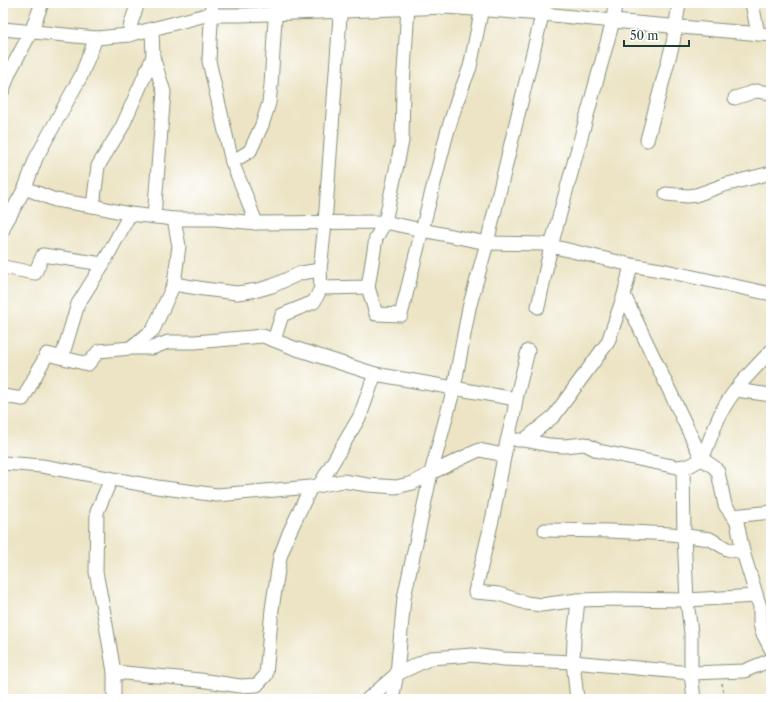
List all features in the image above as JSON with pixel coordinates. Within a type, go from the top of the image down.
[{"type":"street","points":[[3,90],[9,73],[31,32],[42,3]]},
{"type":"street","points":[[129,35],[131,23],[138,3]]},
{"type":"street","points":[[538,306],[551,246],[613,21],[615,3]]},
{"type":"street","points":[[648,140],[673,43],[678,3]]},
{"type":"street","points":[[212,9],[241,15],[276,8],[408,8],[483,6],[544,8],[613,21],[765,34],[752,3]]},
{"type":"street","points":[[408,8],[403,86],[402,141],[385,222],[376,238],[368,287],[376,314],[402,315],[447,133],[470,67],[483,6]]},
{"type":"street","points":[[274,340],[282,315],[314,302],[321,288],[320,270],[325,223],[340,7]]},
{"type":"street","points":[[232,162],[250,152],[262,125],[269,103],[272,85],[276,8]]},
{"type":"street","points":[[392,699],[397,674],[404,598],[431,473],[454,388],[469,308],[488,243],[544,8]]},
{"type":"street","points":[[3,29],[96,38],[129,35],[206,15],[212,9]]},
{"type":"street","points":[[212,9],[209,61],[232,162],[256,222]]},
{"type":"street","points":[[152,29],[153,57],[164,92],[154,217]]},
{"type":"street","points":[[3,227],[25,188],[36,158],[81,76],[96,38]]},
{"type":"street","points":[[93,206],[98,166],[122,127],[153,57]]},
{"type":"street","points":[[735,98],[756,91],[771,93]]},
{"type":"street","points":[[666,194],[688,196],[696,195],[724,185],[771,173]]},
{"type":"street","points":[[25,188],[55,200],[154,217],[256,222],[385,222],[488,243],[543,244],[631,265],[666,271],[771,294]]},
{"type":"street","points":[[62,357],[78,304],[104,264],[130,214]]},
{"type":"street","points":[[130,348],[153,330],[174,284],[179,246],[174,219]]},
{"type":"street","points":[[3,267],[34,273],[43,255],[104,264]]},
{"type":"street","points":[[524,440],[554,416],[608,342],[624,295],[631,265]]},
{"type":"street","points":[[174,284],[238,294],[272,286],[302,273],[320,270]]},
{"type":"street","points":[[321,288],[368,287]]},
{"type":"street","points":[[624,295],[702,459],[714,467],[718,472],[725,505],[737,522],[743,552],[760,607],[760,623],[762,632],[771,649]]},
{"type":"street","points":[[3,396],[24,399],[47,354],[88,364],[99,351],[130,348],[152,348],[168,342],[195,342],[263,336],[294,348],[374,374],[516,399]]},
{"type":"street","points":[[528,351],[516,399],[475,592],[499,594],[526,604],[541,605],[578,600],[688,600],[756,596]]},
{"type":"street","points":[[507,441],[524,440],[549,446],[584,444],[599,451],[615,455],[677,467],[689,466],[702,459],[722,411],[736,390],[771,351]]},
{"type":"street","points":[[114,672],[200,680],[240,686],[257,685],[266,675],[272,609],[280,557],[288,533],[360,416],[374,374]]},
{"type":"street","points":[[736,390],[771,394]]},
{"type":"street","points":[[3,463],[42,466],[157,487],[217,495],[315,487],[343,480],[368,485],[396,487],[413,483],[479,450],[504,455]]},
{"type":"street","points":[[683,466],[684,536],[691,672],[694,699]]},
{"type":"street","points":[[112,479],[97,512],[96,572],[114,672],[114,699]]},
{"type":"street","points":[[733,516],[771,512]]},
{"type":"street","points":[[545,530],[610,530],[671,534],[710,539],[726,549],[743,552]]},
{"type":"street","points":[[577,699],[574,639],[578,600]]},
{"type":"street","points":[[368,699],[397,674],[431,658],[472,655],[504,659],[574,662],[691,672],[744,671],[771,660]]},
{"type":"path","points":[[719,672],[726,699]]}]
